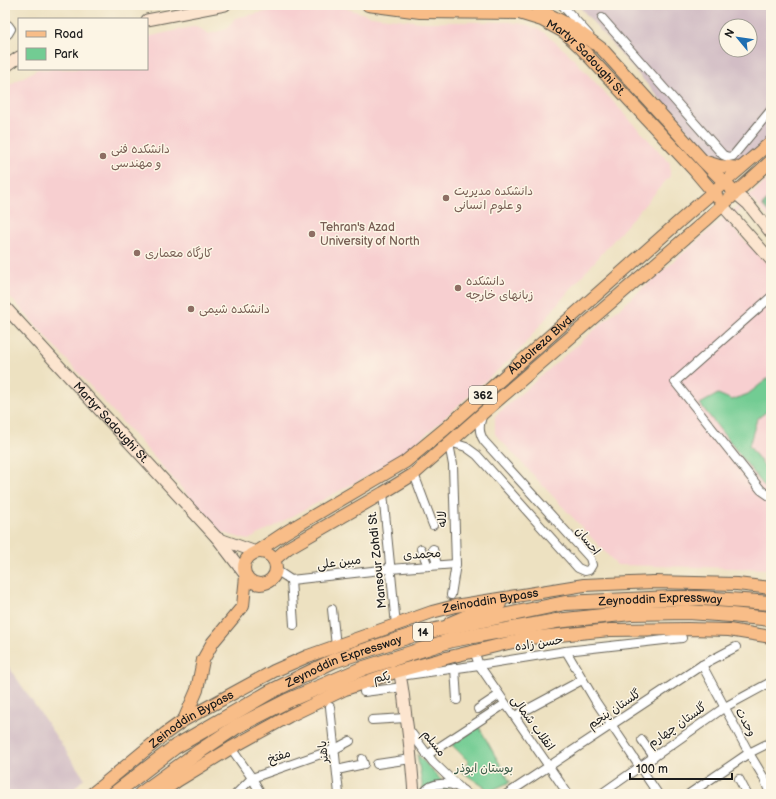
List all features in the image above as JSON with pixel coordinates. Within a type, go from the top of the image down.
[{"type":"highway","name":"Zeynoddin Expressway","points":[[114,794],[175,747],[270,692],[333,661],[416,634],[566,603],[671,598],[708,598],[771,603]]},
{"type":"highway","name":"Zeynoddin Expressway","points":[[142,794],[200,751],[236,727],[287,701],[364,668],[452,640],[556,621],[631,613],[688,612],[771,619]]},
{"type":"main road","points":[[148,20],[225,5]]},
{"type":"main road","name":"Martyr Sadoughi St.","points":[[368,5],[420,12],[518,13],[542,20],[564,32],[581,48],[695,171],[722,205]]},
{"type":"main road","name":"Martyr Sadoughi St.","points":[[513,5],[520,5],[566,17],[585,36],[602,49],[735,193]]},
{"type":"main road","points":[[5,67],[18,58]]},
{"type":"main road","name":"Abdolreza Blvd.","points":[[256,552],[286,532],[405,462],[445,429],[771,142]]},
{"type":"main road","points":[[703,160],[719,166],[740,168]]},
{"type":"main road","name":"Abdolreza Blvd.","points":[[275,565],[292,545],[384,494],[414,474],[771,161]]},
{"type":"main road","points":[[691,211],[698,195],[699,186],[695,171]]},
{"type":"main road","points":[[735,193],[748,204],[771,233]]},
{"type":"main road","points":[[722,205],[771,260]]},
{"type":"main road","name":"Martyr Sadoughi St.","points":[[5,308],[217,538],[246,576]]},
{"type":"main road","points":[[286,532],[286,541],[292,545]]},
{"type":"main road","points":[[217,538],[256,552],[266,553],[275,565],[272,579],[263,584],[253,583],[246,576]]},
{"type":"main road","points":[[184,720],[198,690],[203,660],[213,642],[243,606],[246,576],[244,567],[245,562],[248,557],[256,552]]},
{"type":"main road","name":"Zeinoddin Bypass","points":[[92,794],[184,720],[274,671],[308,656],[455,606],[584,585],[654,582],[737,584],[771,588]]},
{"type":"main road","points":[[737,584],[771,582]]},
{"type":"main road","points":[[438,629],[464,617],[495,606],[553,590]]},
{"type":"main road","points":[[142,794],[179,772],[345,689],[400,678],[474,651],[529,638],[610,630],[729,630],[771,637]]},
{"type":"main road","points":[[400,678],[409,730],[414,794]]},
{"type":"main road","points":[[159,794],[177,781],[263,729]]},
{"type":"street","points":[[562,5],[566,17]]},
{"type":"street","points":[[5,17],[7,25],[11,29],[10,32],[5,35]]},
{"type":"street","points":[[602,18],[723,154],[728,157],[733,156],[771,110]]},
{"type":"street","points":[[771,297],[675,382],[761,490],[771,497]]},
{"type":"street","name":"احسان","points":[[450,442],[466,447],[481,459],[578,568],[585,571],[589,570],[592,565],[590,558],[492,450],[479,433],[479,425],[483,413]]},
{"type":"street","name":"لاله","points":[[450,442],[453,465],[456,564],[451,595]]},
{"type":"street","points":[[481,459],[482,449],[487,447],[492,450]]},
{"type":"street","points":[[414,474],[433,525]]},
{"type":"street","name":"Mansour Zohdi St.","points":[[384,494],[396,625]]},
{"type":"street","points":[[421,549],[428,566]]},
{"type":"street","points":[[433,549],[437,566]]},
{"type":"street","name":"محمدی","points":[[390,568],[456,564]]},
{"type":"street","points":[[275,565],[291,580],[294,625]]},
{"type":"street","name":"مبین علی","points":[[291,580],[390,568]]},
{"type":"street","points":[[332,609],[336,646]]},
{"type":"street","name":"حسن زاده","points":[[400,678],[566,651],[682,638]]},
{"type":"street","name":"گلستان پنجم","points":[[508,794],[702,665],[736,647]]},
{"type":"street","name":"انقلاب شمالی","points":[[474,651],[479,665],[568,794]]},
{"type":"street","points":[[566,651],[582,680],[658,794]]},
{"type":"street","name":"وحدت","points":[[702,665],[770,791]]},
{"type":"street","points":[[455,668],[457,700]]},
{"type":"street","name":"یکم","points":[[364,692],[400,678]]},
{"type":"street","points":[[515,716],[582,680]]},
{"type":"street","name":"گلستان چهارم","points":[[601,794],[725,707],[771,682]]},
{"type":"street","points":[[478,709],[499,695]]},
{"type":"street","points":[[427,755],[505,704]]},
{"type":"street","name":"باهنر","points":[[330,707],[339,794]]},
{"type":"street","points":[[372,720],[406,718]]},
{"type":"street","name":"مسلم","points":[[409,730],[427,755],[467,794]]},
{"type":"street","points":[[642,740],[654,757]]},
{"type":"street","name":"مفتخ","points":[[236,794],[252,778],[335,749],[350,741]]},
{"type":"street","points":[[689,794],[749,753],[771,742]]},
{"type":"street","points":[[231,748],[252,778],[261,794]]},
{"type":"street","points":[[337,770],[364,764],[362,759]]},
{"type":"street","points":[[377,764],[411,759]]},
{"type":"street","points":[[739,779],[747,794]]},
{"type":"street","points":[[423,794],[431,787],[438,784],[445,783],[459,787]]},
{"type":"shaded area","name":"Tehran's Azad University of North","points":[[298,5],[340,5],[371,16],[421,22],[510,22],[528,25],[542,31],[568,53],[670,163],[670,176],[567,293],[518,352],[397,460],[248,540],[221,532],[5,291],[5,87],[36,70],[148,70],[148,37],[196,26],[209,34],[227,29],[235,18]]},
{"type":"shaded area","points":[[578,5],[771,5],[771,138],[744,162],[735,164],[716,160],[688,131]]},
{"type":"shaded area","points":[[771,177],[771,220],[752,199],[726,221],[771,268],[771,569],[617,565],[495,434],[495,416]]},
{"type":"shaded area","points":[[5,661],[84,778],[69,794],[5,794]]},
{"type":"green space","points":[[771,197],[771,215],[762,205]]},
{"type":"green space","points":[[771,376],[771,408],[757,419],[749,446],[768,471],[771,470],[771,495],[700,404],[718,394],[732,400],[748,394]]},
{"type":"green space","name":"بوستان ابوذر","points":[[479,727],[510,782],[490,791],[461,771],[469,762],[452,745]]},
{"type":"green space","points":[[417,754],[442,781],[423,790]]},
{"type":"green space","points":[[451,789],[461,794],[431,794],[437,790]]},
{"type":"place","name":"دانشکده فنی و مهندسی","points":[[103,156]]},
{"type":"place","name":"دانشکده مدیریت و علوم انسانی","points":[[446,198]]},
{"type":"place","name":"Tehran's Azad University of North","points":[[312,234]]},
{"type":"place","name":"کارگاه معماری","points":[[137,253]]},
{"type":"place","name":"دانشکده زبانهای خارجه","points":[[458,288]]},
{"type":"place","name":"دانشکده شیمی","points":[[191,309]]}]
